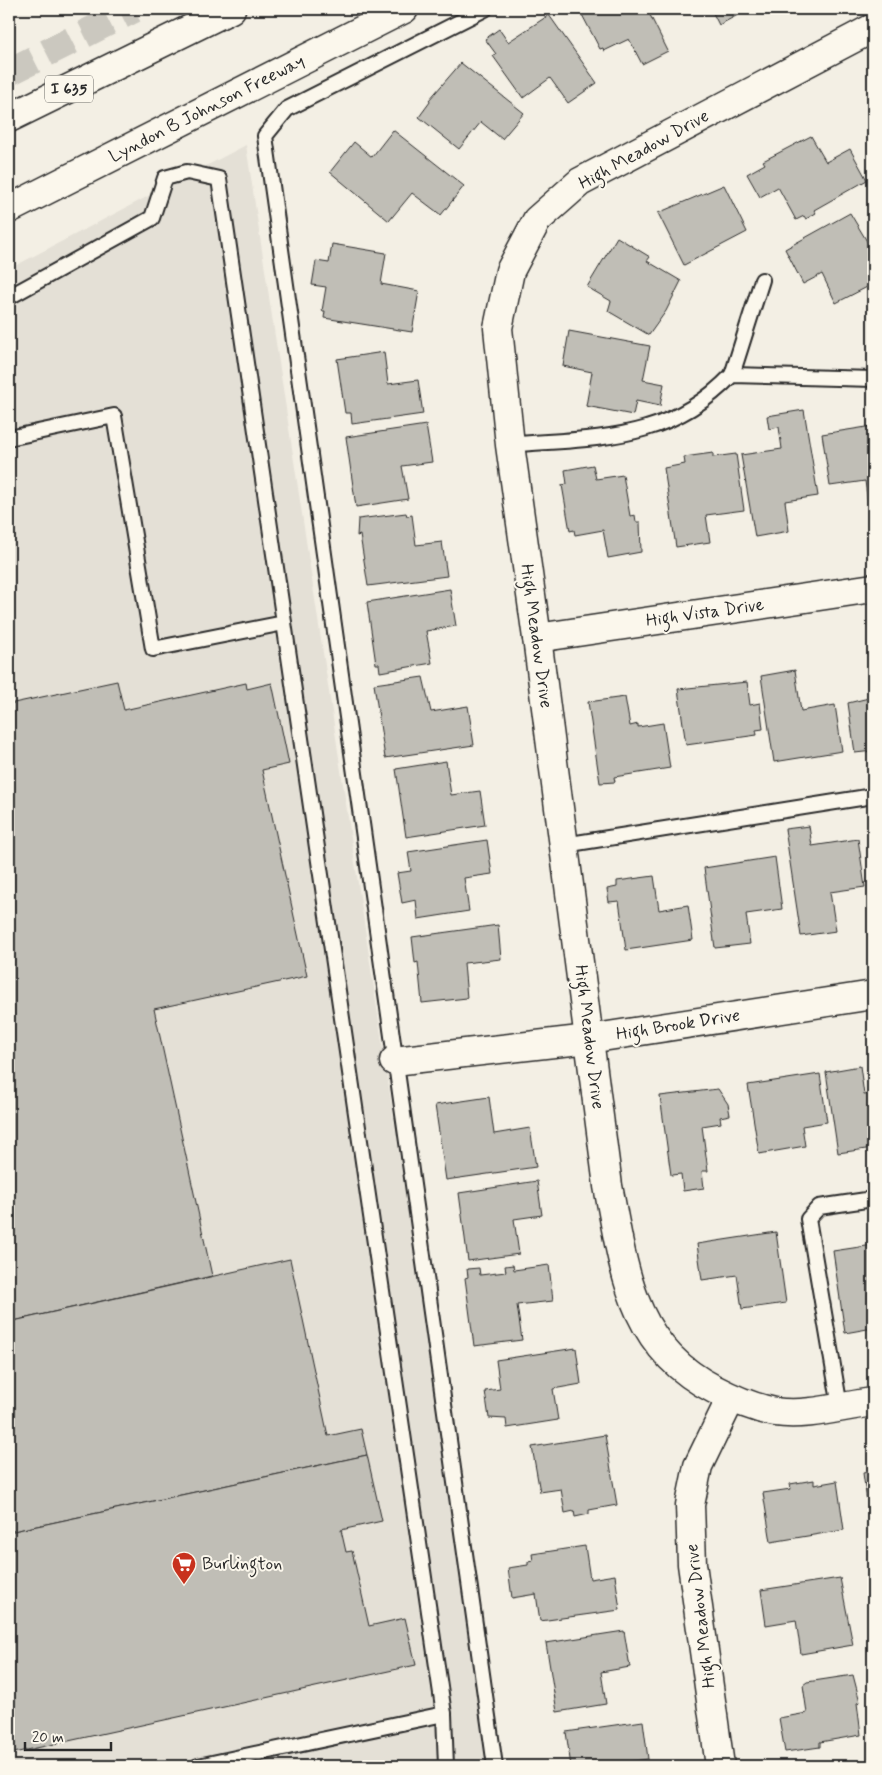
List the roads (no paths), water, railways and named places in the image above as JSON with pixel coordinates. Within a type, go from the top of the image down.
[{"type":"main road","name":"I 635","points":[[9,118],[231,9]]},
{"type":"main road","name":"Lyndon B Johnson Freeway","points":[[9,209],[404,9]]},
{"type":"main road","name":"High Meadow Drive","points":[[873,28],[580,182],[537,220],[510,271],[498,328],[510,445],[608,1186],[622,1263],[642,1320],[660,1348],[676,1364],[704,1384],[731,1398],[775,1412],[804,1412],[873,1402]]},
{"type":"main road","name":"High Vista Drive","points":[[537,638],[873,588]]},
{"type":"main road","name":"High Brook Drive","points":[[394,1061],[589,1039],[873,996]]},
{"type":"main road","name":"High Meadow Drive","points":[[720,1766],[692,1564],[690,1505],[698,1466],[731,1398]]},
{"type":"lane","points":[[485,9],[287,109],[265,136],[394,1061],[495,1766]]},
{"type":"lane","points":[[9,297],[152,218],[165,178],[187,172],[219,179],[444,1714],[446,1766]]},
{"type":"lane","points":[[510,445],[610,436],[646,430],[684,414],[718,390],[732,375],[762,280]]},
{"type":"lane","points":[[732,375],[873,379]]},
{"type":"lane","points":[[9,438],[114,416],[153,649],[284,623]]},
{"type":"lane","points":[[564,846],[873,796]]},
{"type":"lane","points":[[840,1407],[808,1219],[819,1207],[873,1199]]},
{"type":"lane","points":[[198,1766],[444,1714]]},
{"type":"tunnel","points":[[9,72],[134,9]]},
{"type":"place","name":"Burlington","points":[[184,1585]]}]
